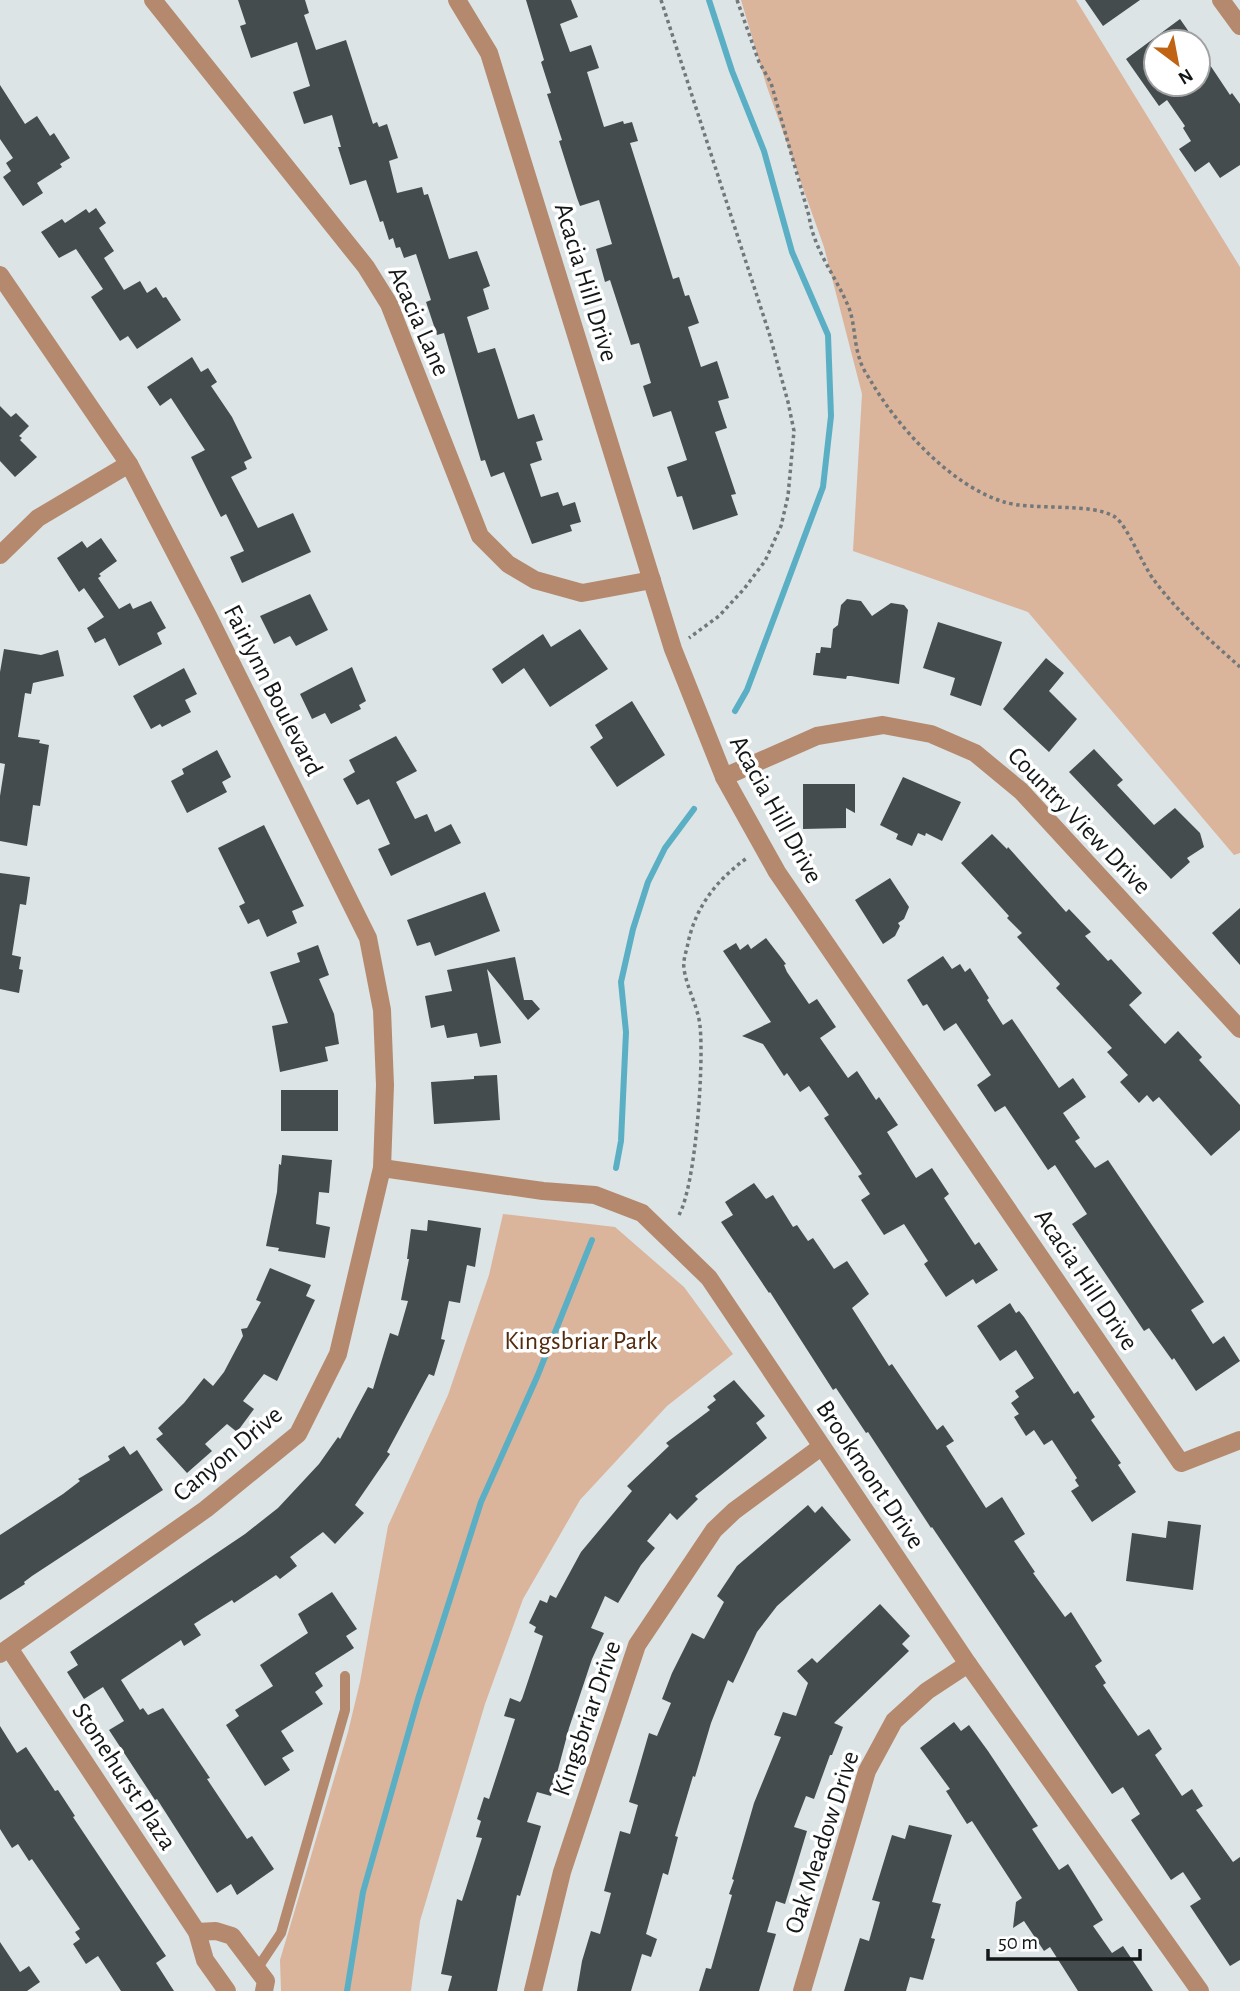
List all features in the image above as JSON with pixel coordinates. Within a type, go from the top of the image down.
[{"type":"street","name":"Acacia Lane","points":[[153,0],[366,267],[390,304],[480,536],[508,564],[526,575],[582,593],[652,580]]},
{"type":"street","name":"Acacia Hill Drive","points":[[457,0],[489,53],[673,649],[724,777],[785,883],[1181,1462],[1240,1440]]},
{"type":"street","points":[[1221,0],[1240,26]]},
{"type":"street","name":"Fairlynn Boulevard","points":[[0,275],[129,464],[208,616],[368,938],[382,1010],[385,1085],[382,1168]]},
{"type":"street","points":[[0,554],[38,518],[129,464]]},
{"type":"street","name":"Country View Drive","points":[[724,777],[817,736],[884,725],[931,734],[975,753],[1021,791],[1240,1029]]},
{"type":"street","name":"Brookmont Drive","points":[[382,1168],[543,1191],[595,1195],[642,1213],[709,1278],[968,1664],[1200,1991]]},
{"type":"street","name":"Canyon Drive","points":[[5,1651],[206,1509],[298,1434],[338,1354],[382,1168]]},
{"type":"street","name":"Kingsbriar Drive","points":[[533,1991],[562,1872],[637,1645],[714,1530],[734,1511],[821,1447]]},
{"type":"street","name":"Stonehurst Plaza","points":[[5,1651],[197,1932],[205,1960],[227,1991]]},
{"type":"street","name":"Oak Meadow Drive","points":[[802,1991],[867,1771],[894,1721],[927,1691],[968,1664]]},
{"type":"street","points":[[197,1932],[216,1931],[232,1936],[266,1981],[264,1991]]},
{"type":"lane","points":[[257,1969],[281,1933],[345,1710],[345,1676]]},
{"type":"path","points":[[662,0],[770,336],[794,431],[788,496],[781,526],[765,561],[719,616],[673,649]]},
{"type":"path","points":[[737,0],[759,62],[771,83],[812,234],[850,311],[860,362],[891,413],[928,454],[988,497],[1010,504],[1079,509],[1115,517],[1152,578],[1165,594],[1200,631],[1240,667]]},
{"type":"path","points":[[679,1215],[684,1206],[689,1181],[702,1046],[699,1021],[688,990],[684,965],[689,933],[709,892],[729,872],[763,847]]},
{"type":"green space","points":[[741,0],[1076,0],[1240,267],[1240,853],[1234,855],[1028,612],[853,551],[862,394],[824,247],[767,87]]},
{"type":"green space","name":"Kingsbriar Park","points":[[503,1214],[615,1227],[684,1287],[733,1354],[667,1406],[580,1500],[523,1599],[485,1704],[420,1921],[411,1991],[281,1991],[280,1960],[348,1732],[360,1682],[388,1526],[448,1395],[489,1275]]},
{"type":"building","points":[[238,0],[305,0],[309,13],[304,15],[316,50],[346,40],[373,124],[377,122],[379,127],[387,124],[398,158],[389,161],[397,193],[422,187],[424,195],[428,194],[449,259],[477,251],[490,286],[483,289],[489,309],[467,317],[478,353],[495,348],[518,419],[534,414],[543,440],[536,442],[542,460],[530,464],[541,497],[558,492],[563,506],[575,502],[581,522],[570,525],[572,531],[532,544],[504,472],[491,477],[485,460],[481,461],[444,333],[437,335],[426,302],[431,300],[416,254],[404,258],[400,247],[396,248],[393,238],[389,240],[366,180],[350,185],[338,147],[341,147],[332,115],[304,124],[293,92],[310,86],[297,42],[251,58],[240,26],[246,24]]},
{"type":"building","points":[[526,0],[571,0],[578,17],[560,24],[570,52],[591,45],[599,68],[587,72],[604,127],[623,121],[624,124],[632,122],[638,141],[630,143],[673,279],[679,277],[699,323],[688,327],[701,367],[717,361],[729,398],[718,401],[727,428],[715,432],[736,494],[731,495],[738,515],[693,530],[682,496],[677,497],[667,467],[687,460],[671,411],[653,417],[643,386],[651,383],[639,343],[631,345],[610,280],[605,282],[596,249],[612,244],[599,200],[580,206],[577,198],[559,141],[562,140],[547,94],[551,93],[541,62],[544,60]]},
{"type":"building","points":[[1085,0],[1140,0],[1103,26]]},
{"type":"building","points":[[1180,19],[1186,28],[1168,28]]},
{"type":"building","points":[[1142,47],[1142,82],[1126,59]]},
{"type":"building","points":[[1212,68],[1230,95],[1232,93],[1240,104],[1240,165],[1220,178],[1209,162],[1195,172],[1179,149],[1191,141],[1183,128],[1185,126],[1167,100],[1159,106],[1153,98],[1212,98]]},
{"type":"building","points":[[0,85],[25,124],[37,116],[50,136],[54,133],[70,158],[60,164],[62,167],[37,183],[43,193],[23,206],[3,177],[11,171],[6,163],[13,158],[0,139]]},
{"type":"building","points":[[96,208],[106,223],[99,228],[114,251],[104,258],[124,290],[140,281],[147,293],[156,287],[181,320],[137,349],[128,336],[120,341],[91,297],[103,289],[76,249],[59,258],[41,232],[62,219],[65,223],[86,209],[89,213]]},
{"type":"building","points":[[192,357],[201,372],[208,368],[217,382],[211,386],[232,417],[252,458],[244,462],[247,469],[231,477],[258,528],[293,513],[311,552],[242,583],[230,557],[244,551],[226,514],[221,517],[191,457],[205,450],[171,398],[160,406],[147,387]]},
{"type":"building","points":[[0,406],[11,417],[16,413],[29,426],[19,436],[22,438],[20,440],[37,457],[15,477],[0,461]]},
{"type":"building","points":[[101,538],[117,561],[99,574],[101,576],[98,578],[119,609],[130,603],[133,609],[151,601],[166,628],[157,633],[162,644],[119,666],[105,638],[95,643],[87,628],[104,617],[84,588],[79,592],[57,558],[82,541],[87,548]]},
{"type":"building","points":[[310,594],[328,630],[296,646],[290,636],[274,644],[260,616]]},
{"type":"building","points":[[847,599],[861,601],[872,616],[891,603],[904,605],[908,610],[899,684],[851,676],[846,679],[813,675],[816,653],[820,653],[821,647],[831,648],[833,629],[838,625],[841,605]]},
{"type":"building","points":[[938,622],[1002,642],[981,706],[950,695],[955,678],[923,668]]},
{"type":"building","points":[[580,629],[608,669],[550,707],[524,668],[502,684],[492,669],[543,634],[551,647]]},
{"type":"building","points":[[4,649],[41,655],[58,650],[64,676],[33,683],[31,694],[25,693],[18,737],[40,740],[39,743],[49,745],[40,806],[33,805],[27,846],[0,841],[0,796],[5,764],[0,763],[0,672]]},
{"type":"building","points":[[1046,658],[1064,673],[1049,691],[1077,719],[1049,752],[1003,709]]},
{"type":"building","points":[[352,667],[366,701],[359,705],[361,709],[331,724],[325,713],[312,719],[300,694]]},
{"type":"building","points":[[184,668],[197,694],[185,700],[191,712],[162,727],[160,724],[151,729],[133,696]]},
{"type":"building","points":[[632,701],[665,755],[617,787],[590,747],[603,738],[595,725]]},
{"type":"building","points":[[396,736],[417,771],[396,782],[415,819],[427,814],[435,832],[451,824],[461,843],[391,876],[378,849],[390,844],[369,799],[357,805],[343,779],[355,772],[349,760]]},
{"type":"building","points":[[1094,749],[1123,780],[1117,785],[1154,825],[1175,808],[1200,833],[1204,847],[1187,858],[1190,862],[1171,879],[1069,772]]},
{"type":"building","points":[[217,750],[231,777],[222,782],[227,792],[187,813],[171,781],[184,774],[182,769]]},
{"type":"building","points":[[903,777],[961,802],[942,841],[926,833],[925,836],[918,833],[912,846],[896,839],[898,834],[880,825]]},
{"type":"building","points":[[803,784],[855,784],[855,813],[846,808],[846,828],[803,829]]},
{"type":"building","points":[[264,825],[304,906],[292,911],[297,923],[267,937],[259,919],[248,924],[239,906],[245,903],[218,848]]},
{"type":"building","points":[[992,834],[1007,849],[1008,847],[1066,912],[1069,909],[1091,932],[1085,936],[1108,961],[1111,959],[1142,993],[1129,1005],[1165,1044],[1178,1031],[1202,1057],[1199,1060],[1240,1105],[1240,1130],[1211,1156],[1159,1097],[1153,1102],[1147,1095],[1139,1103],[1120,1082],[1128,1075],[1107,1052],[1112,1048],[1056,988],[1060,984],[1017,937],[1022,933],[961,863]]},
{"type":"building","points":[[0,873],[30,877],[26,905],[20,904],[12,955],[21,957],[19,969],[23,970],[19,993],[0,989]]},
{"type":"building","points":[[890,878],[909,907],[904,919],[898,923],[900,926],[895,936],[883,944],[855,900]]},
{"type":"building","points":[[485,892],[500,931],[435,956],[430,942],[417,946],[407,920]]},
{"type":"building","points":[[1240,908],[1240,965],[1212,933]]},
{"type":"building","points":[[766,938],[786,964],[784,965],[787,972],[809,1004],[817,999],[836,1027],[820,1038],[848,1078],[857,1071],[876,1100],[879,1097],[898,1125],[887,1132],[916,1178],[932,1168],[949,1194],[944,1198],[975,1245],[979,1242],[998,1270],[976,1284],[973,1279],[946,1297],[924,1264],[928,1261],[904,1224],[884,1235],[861,1200],[870,1194],[858,1176],[862,1174],[824,1118],[829,1115],[809,1086],[800,1092],[787,1073],[784,1076],[763,1044],[742,1036],[771,1022],[723,951],[736,943],[740,950],[748,944],[751,949]]},
{"type":"building","points":[[318,945],[329,975],[319,979],[334,1014],[339,1044],[325,1047],[328,1061],[280,1072],[272,1026],[288,1023],[270,972],[300,962],[297,953]]},
{"type":"building","points":[[943,956],[952,969],[960,964],[965,972],[970,968],[1003,1025],[1012,1019],[1059,1088],[1073,1078],[1086,1097],[1063,1113],[1080,1138],[1075,1141],[1095,1168],[1108,1160],[1204,1302],[1191,1310],[1213,1344],[1224,1336],[1240,1361],[1196,1391],[1149,1328],[1144,1331],[1072,1224],[1087,1214],[1055,1165],[1048,1170],[1005,1106],[995,1112],[977,1085],[991,1075],[956,1023],[944,1031],[927,1004],[923,1006],[907,980]]},
{"type":"building","points":[[515,957],[524,1000],[532,1000],[540,1009],[528,1020],[487,969],[501,1043],[480,1047],[477,1033],[447,1038],[444,1025],[431,1028],[425,996],[452,991],[447,970]]},
{"type":"building","points":[[497,1075],[500,1120],[434,1124],[431,1082]]},
{"type":"building","points":[[281,1090],[338,1090],[338,1131],[281,1131]]},
{"type":"building","points":[[282,1155],[332,1160],[329,1193],[319,1192],[316,1224],[330,1227],[325,1258],[278,1251],[279,1248],[266,1246]]},
{"type":"building","points":[[754,1183],[766,1199],[773,1195],[793,1227],[797,1225],[808,1241],[813,1238],[834,1269],[847,1261],[869,1294],[852,1308],[889,1366],[892,1364],[937,1430],[943,1425],[954,1441],[946,1446],[986,1508],[1002,1497],[1025,1534],[1014,1541],[1035,1572],[1033,1573],[1065,1617],[1071,1612],[1102,1661],[1095,1666],[1106,1683],[1103,1685],[1138,1736],[1149,1729],[1162,1749],[1155,1755],[1182,1796],[1192,1789],[1203,1806],[1196,1810],[1233,1862],[1240,1857],[1240,1960],[1230,1966],[1190,1906],[1201,1899],[1183,1872],[1171,1880],[1131,1820],[1140,1814],[1123,1787],[1112,1794],[868,1432],[866,1433],[836,1388],[833,1390],[721,1222],[733,1215],[725,1202]]},
{"type":"building","points":[[428,1220],[481,1228],[475,1267],[467,1265],[460,1303],[449,1301],[441,1339],[445,1340],[434,1376],[429,1374],[387,1452],[390,1454],[355,1505],[364,1513],[335,1544],[323,1532],[290,1557],[297,1566],[280,1579],[276,1575],[234,1603],[232,1600],[194,1624],[201,1635],[184,1646],[181,1640],[121,1680],[140,1710],[143,1708],[148,1715],[163,1708],[247,1839],[252,1836],[274,1869],[237,1895],[231,1884],[217,1893],[109,1730],[124,1721],[103,1687],[84,1699],[67,1672],[78,1665],[70,1652],[245,1534],[278,1508],[319,1464],[338,1437],[340,1439],[368,1387],[373,1389],[390,1333],[398,1336],[408,1301],[401,1300],[409,1259],[411,1229],[427,1231]]},
{"type":"building","points":[[270,1268],[311,1285],[306,1296],[315,1300],[277,1381],[264,1374],[243,1401],[254,1409],[237,1432],[227,1424],[205,1444],[212,1451],[187,1473],[156,1439],[163,1434],[158,1428],[184,1403],[204,1378],[213,1386],[224,1372],[243,1336],[241,1329],[247,1328],[261,1302],[256,1300]]},
{"type":"building","points":[[1010,1303],[1016,1313],[1019,1311],[1024,1317],[1074,1394],[1078,1391],[1095,1417],[1091,1420],[1121,1463],[1118,1465],[1136,1492],[1092,1522],[1071,1491],[1079,1486],[1075,1480],[1077,1478],[1052,1440],[1044,1445],[1034,1430],[1026,1436],[1014,1417],[1019,1414],[1011,1403],[1019,1397],[1015,1391],[1034,1378],[1016,1350],[1000,1361],[977,1326]]},
{"type":"building","points":[[734,1380],[765,1416],[756,1423],[767,1438],[695,1496],[698,1499],[677,1520],[670,1513],[647,1541],[655,1548],[641,1565],[618,1603],[605,1596],[591,1628],[604,1633],[592,1659],[569,1728],[551,1796],[537,1792],[527,1822],[541,1826],[520,1896],[517,1895],[497,1991],[448,1991],[452,1976],[441,1974],[457,1899],[462,1901],[482,1838],[476,1837],[481,1821],[477,1819],[484,1797],[489,1799],[515,1719],[504,1716],[510,1698],[520,1702],[522,1699],[543,1636],[534,1632],[536,1627],[529,1623],[540,1600],[547,1603],[550,1595],[556,1598],[581,1552],[632,1491],[627,1486],[669,1446],[666,1443],[710,1410],[707,1407],[716,1400],[713,1396]]},
{"type":"building","points":[[124,1446],[130,1455],[137,1450],[163,1490],[0,1600],[0,1535],[63,1494],[80,1481],[78,1479],[110,1460],[108,1456]]},
{"type":"building","points":[[808,1505],[815,1513],[822,1506],[851,1540],[777,1606],[757,1632],[733,1683],[728,1680],[711,1723],[695,1777],[693,1776],[675,1836],[678,1837],[668,1875],[663,1873],[646,1934],[657,1939],[651,1957],[642,1954],[631,1991],[577,1991],[591,1931],[600,1934],[611,1893],[604,1891],[620,1831],[630,1834],[638,1805],[629,1802],[649,1733],[657,1736],[671,1703],[662,1699],[672,1673],[692,1633],[704,1639],[724,1602],[717,1596],[737,1566]]},
{"type":"building","points":[[1168,1521],[1201,1525],[1193,1590],[1126,1581],[1132,1533],[1166,1538]]},
{"type":"building","points":[[332,1592],[357,1629],[346,1636],[354,1648],[315,1673],[323,1686],[315,1692],[323,1704],[281,1731],[294,1751],[282,1758],[290,1770],[265,1786],[226,1725],[239,1716],[235,1710],[273,1686],[260,1665],[308,1633],[298,1614]]},
{"type":"building","points":[[880,1604],[910,1636],[902,1644],[909,1651],[834,1723],[843,1727],[814,1799],[806,1796],[794,1827],[807,1831],[785,1904],[776,1901],[767,1932],[776,1934],[759,1991],[699,1991],[706,1968],[711,1969],[732,1895],[729,1894],[734,1880],[732,1879],[754,1803],[781,1737],[774,1735],[783,1712],[796,1716],[808,1683],[797,1671],[812,1658],[817,1663]]},
{"type":"building","points":[[954,1722],[961,1731],[969,1725],[988,1751],[1038,1826],[1032,1829],[1059,1870],[1068,1864],[1103,1920],[1093,1926],[1112,1953],[1123,1946],[1153,1991],[1078,1991],[1050,1947],[1044,1951],[1024,1921],[1013,1928],[1016,1902],[1022,1898],[972,1821],[967,1824],[946,1791],[950,1789],[920,1748]]},
{"type":"building","points":[[0,1726],[17,1753],[26,1747],[55,1791],[58,1790],[75,1816],[73,1817],[166,1956],[156,1963],[174,1991],[121,1991],[98,1956],[86,1964],[73,1944],[80,1939],[75,1932],[80,1929],[32,1859],[29,1861],[18,1844],[12,1848],[0,1829]]},
{"type":"building","points":[[909,1825],[952,1835],[932,1902],[941,1904],[931,1938],[935,1939],[923,1980],[910,1977],[906,1991],[844,1991],[860,1938],[869,1941],[880,1902],[872,1900],[892,1835],[905,1839]]},
{"type":"building","points":[[0,1942],[20,1972],[29,1966],[40,1982],[27,1991],[0,1991]]},
{"type":"waterway","points":[[709,0],[732,71],[764,151],[792,252],[828,335],[831,416],[823,487],[747,690],[735,711]]},
{"type":"waterway","points":[[616,1168],[621,1141],[626,1032],[621,982],[633,929],[648,882],[665,848],[694,809]]},
{"type":"waterway","points":[[347,1991],[363,1892],[418,1699],[481,1502],[537,1377],[592,1240]]}]
